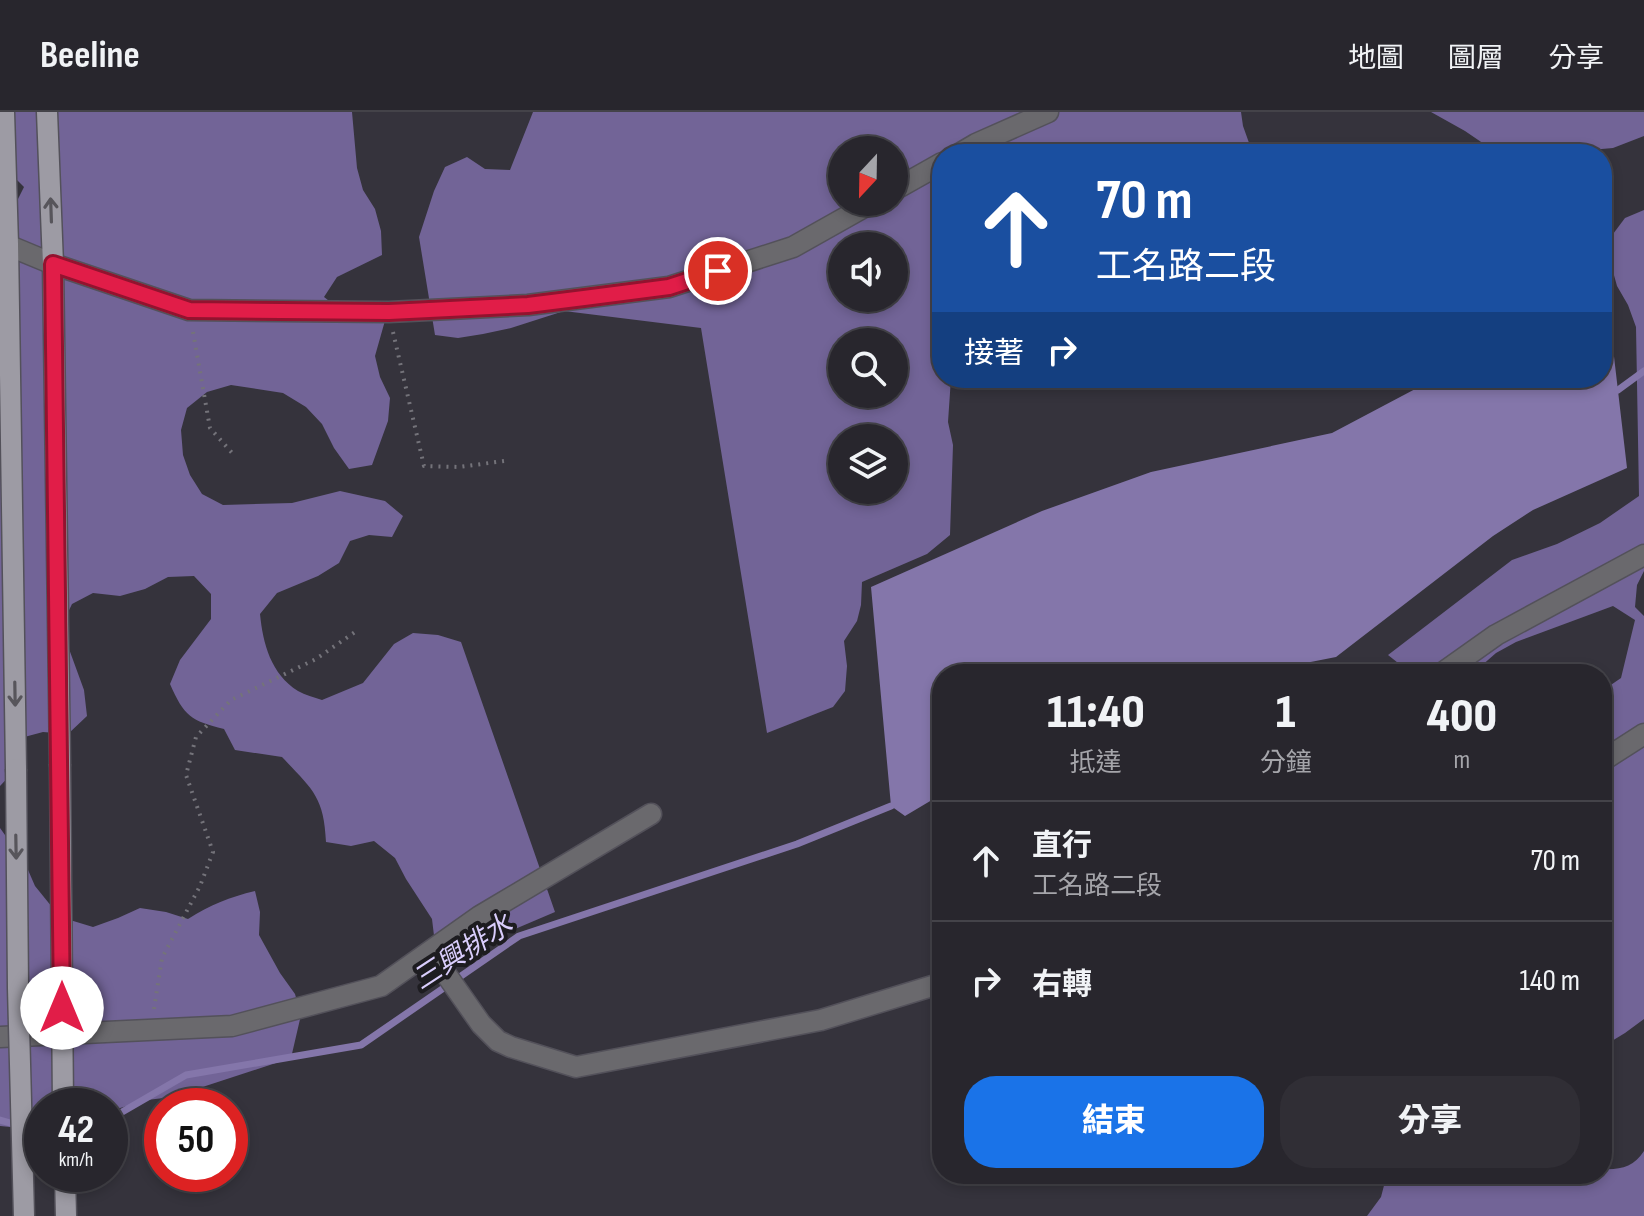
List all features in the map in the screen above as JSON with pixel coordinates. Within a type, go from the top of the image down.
[{"type":"main road","points":[[4,112],[24,1216]]},
{"type":"main road","points":[[47,112],[53,264],[63,1088]]},
{"type":"main road","points":[[65,1192],[66,1216]]},
{"type":"lane","points":[[976,144],[1048,112]]},
{"type":"lane","points":[[908,182],[932,169]]},
{"type":"lane","points":[[4,243],[53,264],[189,310],[389,312],[528,305],[669,287],[793,247],[848,216]]},
{"type":"lane","points":[[1455,664],[1496,635],[1644,555]]},
{"type":"lane","points":[[1612,755],[1644,734]]},
{"type":"lane","points":[[0,1037],[232,1026],[381,986],[480,916],[651,814]]},
{"type":"lane","points":[[421,958],[441,967],[481,1024],[498,1041],[576,1067],[821,1020],[932,986]]},
{"type":"path","points":[[189,310],[210,428],[233,454]]},
{"type":"path","points":[[389,312],[424,466],[459,467],[504,461]]},
{"type":"path","points":[[151,1030],[162,958],[200,886],[213,852],[186,775],[196,737],[231,700],[316,659],[355,632]]},
{"type":"shaded area","points":[[0,112],[352,112],[357,168],[363,190],[375,209],[381,231],[382,255],[337,277],[324,297],[342,311],[388,310],[375,356],[390,398],[388,421],[372,465],[349,469],[322,424],[306,407],[283,393],[231,385],[207,392],[187,408],[181,430],[183,455],[190,475],[202,494],[223,505],[292,503],[340,491],[385,501],[403,516],[392,537],[369,535],[350,541],[339,563],[318,576],[277,593],[260,614],[270,657],[289,684],[322,700],[363,683],[394,644],[413,633],[438,635],[461,642],[555,912],[449,957],[435,944],[432,919],[395,858],[374,841],[351,846],[326,842],[319,803],[282,757],[235,750],[224,729],[190,716],[170,684],[180,660],[211,619],[211,594],[194,576],[168,577],[145,589],[120,596],[93,593],[72,604],[61,627],[84,690],[87,716],[68,734],[43,732],[17,739],[16,769],[0,786],[0,217],[12,211],[24,187],[0,163]]},
{"type":"shaded area","points":[[533,112],[1241,112],[1249,144],[932,144],[932,388],[950,388],[948,422],[953,445],[950,535],[927,554],[862,582],[857,621],[844,641],[847,666],[845,691],[833,707],[767,733],[701,328],[564,311],[483,334],[458,338],[435,335],[419,237],[445,167],[467,157],[485,169],[510,170]]},
{"type":"shaded area","points":[[1431,112],[1644,112],[1644,136],[1613,148],[1612,144],[1484,144]]},
{"type":"shaded area","points":[[1644,210],[1644,571],[1637,585],[1635,607],[1644,616],[1644,1019],[1612,1041],[1612,684],[1621,678],[1635,620],[1613,606],[1516,642],[1483,664],[1399,664],[1388,655],[1512,560],[1557,544],[1600,523],[1639,496],[1636,327],[1612,268],[1612,235],[1625,218]]},
{"type":"shaded area","points":[[1612,339],[1627,468],[1533,510],[1493,536],[1336,657],[1301,664],[932,664],[932,800],[905,816],[891,806],[871,587],[1042,511],[1151,472],[1332,433],[1417,388],[1612,388]]},
{"type":"shaded area","points":[[0,828],[25,863],[35,886],[52,907],[70,920],[93,927],[140,908],[188,919],[220,902],[255,891],[260,912],[259,935],[295,994],[301,1015],[291,1058],[199,1088],[144,1088],[144,1101],[128,1106],[128,1088],[24,1088],[24,1128],[0,1126]]},
{"type":"shaded area","points":[[1644,1151],[1644,1216],[1367,1216],[1381,1197],[1384,1184],[1612,1184],[1612,1168],[1631,1164]]},
{"type":"waterway","name":"三興排水","points":[[1618,390],[1644,371]]},
{"type":"waterway","name":"三興排水","points":[[128,1109],[186,1075],[361,1045],[519,936],[797,844],[891,806]]},
{"type":"waterway","name":"三興排水","points":[[0,1120],[24,1127]]},
{"type":"route","points":[[62,1008],[53,264],[189,310],[389,312],[528,305],[669,287],[718,271]]}]
